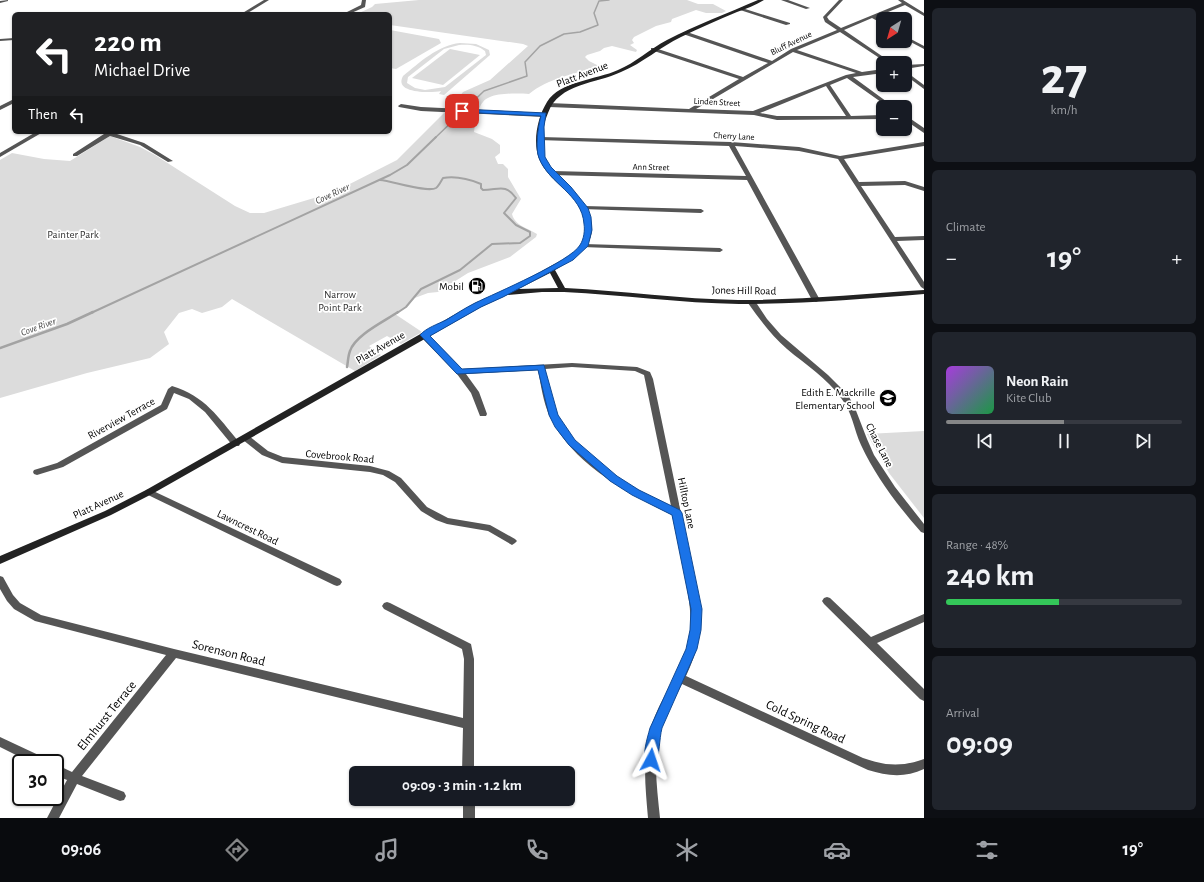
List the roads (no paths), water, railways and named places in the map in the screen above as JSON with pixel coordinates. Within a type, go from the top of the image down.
[{"type":"main road","name":"Platt Avenue","points":[[0,560],[108,513],[149,492],[236,444],[424,335],[478,305],[570,258],[584,246],[588,230],[587,217],[584,208],[578,199],[553,173],[542,157],[540,139],[541,127],[544,115],[554,97],[564,90],[624,70],[653,49],[685,33],[758,1]]},
{"type":"main road","points":[[551,269],[563,290]]},
{"type":"main road","name":"Jones Hill Road","points":[[500,295],[530,290],[563,290],[752,303],[924,292]]},
{"type":"street","points":[[0,2],[6,0]]},
{"type":"street","points":[[247,12],[267,0]]},
{"type":"street","points":[[350,12],[363,6],[364,0]]},
{"type":"street","points":[[783,0],[808,8]]},
{"type":"street","points":[[841,0],[826,17],[827,21],[879,56]]},
{"type":"street","points":[[899,0],[924,15]]},
{"type":"street","name":"Bluff Avenue","points":[[692,110],[793,50],[904,3]]},
{"type":"street","points":[[742,9],[788,24]]},
{"type":"street","points":[[872,16],[876,19]]},
{"type":"street","points":[[685,33],[771,62]]},
{"type":"street","points":[[0,40],[12,39]]},
{"type":"street","points":[[912,41],[924,48]]},
{"type":"street","points":[[653,49],[743,80]]},
{"type":"street","points":[[793,50],[861,74]]},
{"type":"street","points":[[912,66],[924,65]]},
{"type":"street","points":[[754,113],[848,76],[876,71]]},
{"type":"street","points":[[848,76],[881,100]]},
{"type":"street","points":[[912,78],[924,87]]},
{"type":"street","points":[[828,85],[850,118]]},
{"type":"street","points":[[0,108],[12,102]]},
{"type":"street","points":[[0,103],[12,106]]},
{"type":"street","name":"Linden Street","points":[[549,105],[754,113],[778,118],[876,117]]},
{"type":"street","points":[[401,106],[449,111],[544,115]]},
{"type":"street","points":[[912,122],[924,131]]},
{"type":"street","points":[[916,125],[924,124]]},
{"type":"street","points":[[0,155],[37,134]]},
{"type":"street","points":[[75,155],[106,134]]},
{"type":"street","points":[[111,134],[142,144],[170,161]]},
{"type":"street","name":"Cherry Lane","points":[[540,139],[731,144],[799,149],[840,158],[924,144]]},
{"type":"street","points":[[731,144],[816,300]]},
{"type":"street","points":[[840,158],[924,287]]},
{"type":"street","name":"Ann Street","points":[[553,173],[749,178]]},
{"type":"street","points":[[858,184],[905,183],[924,188]]},
{"type":"street","points":[[584,208],[701,211]]},
{"type":"street","points":[[894,239],[924,238]]},
{"type":"street","points":[[584,246],[720,250]]},
{"type":"street","name":"Chase Lane","points":[[752,303],[764,321],[777,336],[830,380],[844,396],[876,464],[924,530]]},
{"type":"street","points":[[424,335],[460,372],[475,392],[483,414]]},
{"type":"street","name":"Hilltop Lane","points":[[460,372],[541,367],[598,366],[638,369],[647,374],[696,609],[692,649],[680,678],[660,718],[653,739],[650,770],[654,818]]},
{"type":"street","points":[[541,367],[554,415],[559,425],[572,442],[613,479],[635,493],[677,513]]},
{"type":"street","name":"Riverview Terrace","points":[[37,472],[60,465],[164,407],[172,389],[192,397],[208,410],[236,444]]},
{"type":"street","name":"Covebrook Road","points":[[246,438],[265,453],[286,461],[370,469],[386,473],[398,480],[424,509],[434,516],[447,521],[490,528],[512,541]]},
{"type":"street","name":"Lawncrest Road","points":[[149,492],[337,582]]},
{"type":"street","name":"Sorenson Road","points":[[0,580],[10,598],[17,606],[38,618],[174,653],[468,724]]},
{"type":"street","points":[[827,601],[924,696]]},
{"type":"street","points":[[387,606],[467,647],[469,659],[468,766]]},
{"type":"street","points":[[870,642],[924,618]]},
{"type":"street","name":"Elmhurst Terrace","points":[[53,818],[74,778],[174,653]]},
{"type":"street","name":"Cold Spring Road","points":[[680,678],[867,765],[895,771],[915,768],[924,764]]},
{"type":"street","points":[[0,742],[25,754]]},
{"type":"street","points":[[64,773],[120,796]]},
{"type":"street","points":[[469,806],[469,818]]},
{"type":"waterway","name":"Cove River","points":[[435,138],[484,91],[527,76],[525,62],[540,46],[564,34],[580,32],[598,25],[594,13],[599,1],[609,0]]},
{"type":"waterway","name":"Cove River","points":[[91,313],[390,175],[407,165],[436,137]]},
{"type":"waterway","points":[[380,180],[418,188],[432,189],[436,188],[443,178],[448,177],[467,179],[481,184],[481,188],[483,190],[501,188],[508,190],[516,198],[504,213],[516,225],[530,232],[530,236],[520,243],[492,244],[460,270],[421,289],[406,307],[397,313]]},
{"type":"waterway","name":"Cove River","points":[[0,348],[67,324],[93,312]]},
{"type":"waterway","points":[[347,367],[350,351],[358,339],[398,312]]},
{"type":"place","name":"Mobil","points":[[477,286]]},
{"type":"place","name":"Edith E. Mackrille Elementary School","points":[[888,398]]},
{"type":"park label","name":"Painter Park","points":[[73,234]]},
{"type":"park label","name":"Narrow Point Park","points":[[340,300]]}]
